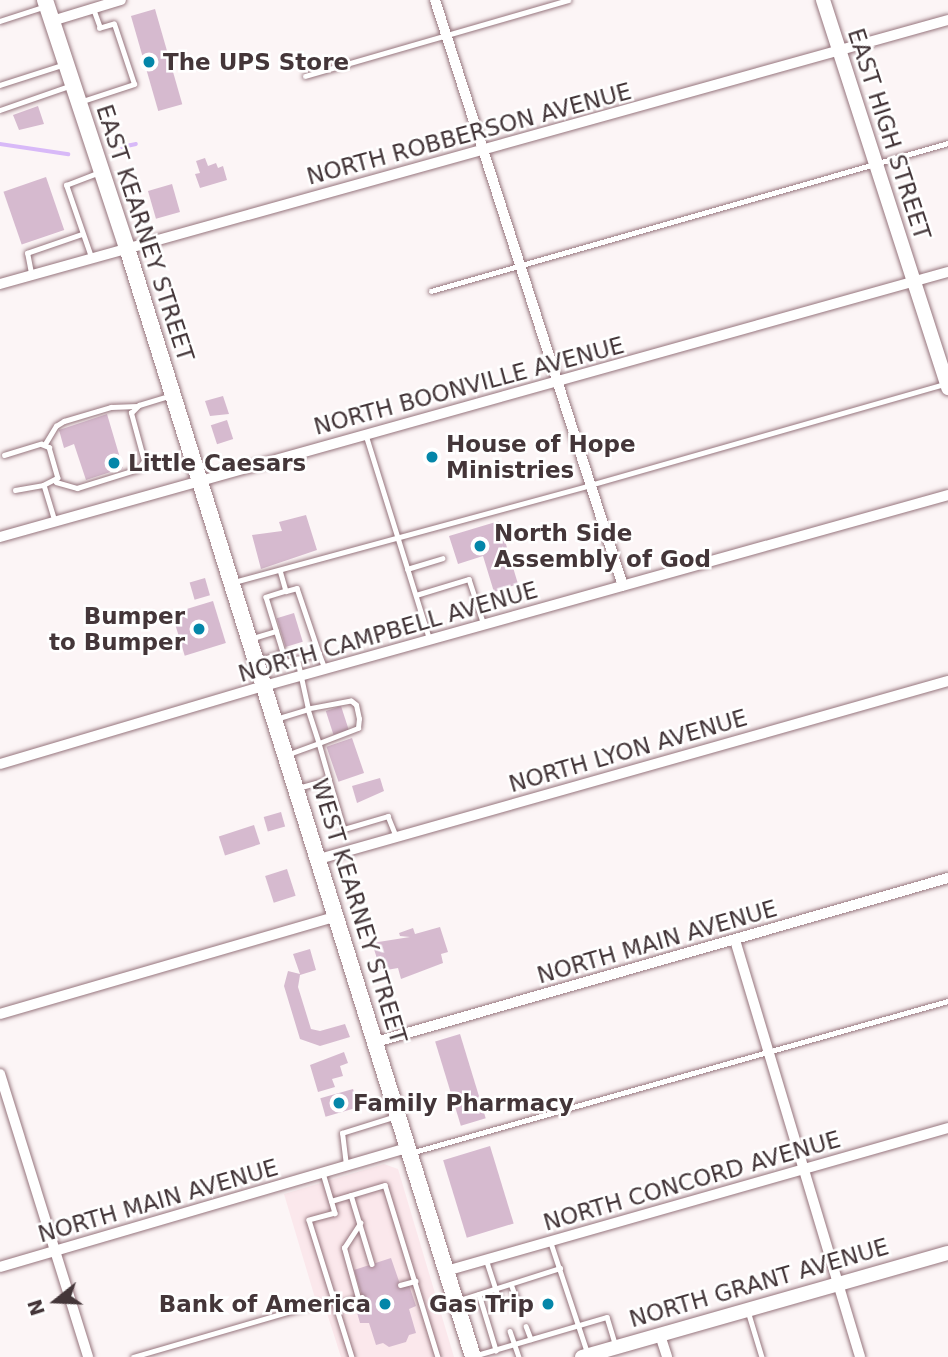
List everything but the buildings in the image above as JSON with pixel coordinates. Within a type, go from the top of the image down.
[{"type":"main road","name":"EAST KEARNEY STREET","points":[[48,9],[127,248],[198,480]]},
{"type":"main road","name":"WEST KEARNEY STREET","points":[[198,480],[337,916],[472,1357]]},
{"type":"street","points":[[48,9],[93,8],[121,0]]},
{"type":"street","points":[[435,0],[623,586]]},
{"type":"street","name":"EAST HIGH STREET","points":[[823,0],[947,385]]},
{"type":"street","name":"NORTH ROBBERSON AVENUE","points":[[0,284],[948,20]]},
{"type":"street","name":"NORTH BOONVILLE AVENUE","points":[[0,537],[948,272]]},
{"type":"street","name":"NORTH CAMPBELL AVENUE","points":[[0,764],[948,495]]},
{"type":"street","name":"NORTH LYON AVENUE","points":[[319,859],[948,681]]},
{"type":"street","name":"NORTH MAIN AVENUE","points":[[376,1042],[948,878]]},
{"type":"street","points":[[0,1014],[337,916]]},
{"type":"street","points":[[734,940],[860,1357]]},
{"type":"street","points":[[0,1073],[88,1357]]},
{"type":"street","name":"NORTH CONCORD AVENUE","points":[[446,1271],[948,1128]]},
{"type":"street","name":"NORTH MAIN AVENUE","points":[[0,1267],[347,1166],[409,1151]]},
{"type":"street","name":"NORTH GRANT AVENUE","points":[[585,1356],[948,1253]]},
{"type":"street","points":[[660,1335],[667,1357]]},
{"type":"lane","points":[[305,76],[568,0]]},
{"type":"lane","points":[[79,102],[135,84],[114,24],[100,28],[93,8]]},
{"type":"lane","points":[[0,21],[48,9]]},
{"type":"lane","points":[[0,85],[66,64]]},
{"type":"lane","points":[[0,110],[73,85]]},
{"type":"lane","points":[[431,291],[948,143]]},
{"type":"lane","points":[[91,258],[66,185],[102,172]]},
{"type":"lane","points":[[32,275],[27,253],[82,234]]},
{"type":"lane","points":[[231,583],[947,385]]},
{"type":"lane","points":[[4,455],[45,444],[56,426],[64,421],[111,407],[138,406],[172,394]]},
{"type":"lane","points":[[15,490],[56,482],[77,488],[138,469],[144,461],[131,413],[138,406]]},
{"type":"lane","points":[[366,435],[430,641]]},
{"type":"lane","points":[[45,444],[49,447],[57,473],[56,482]]},
{"type":"lane","points":[[44,485],[56,521]]},
{"type":"lane","points":[[407,569],[442,558]]},
{"type":"lane","points":[[280,570],[286,591]]},
{"type":"lane","points":[[416,595],[469,579],[484,626]]},
{"type":"lane","points":[[319,653],[286,662],[266,597],[297,588],[326,671]]},
{"type":"lane","points":[[249,639],[276,631]]},
{"type":"lane","points":[[256,661],[283,653]]},
{"type":"lane","points":[[298,659],[308,709],[344,829],[388,816],[396,837]]},
{"type":"lane","points":[[274,719],[345,701],[356,705],[358,728],[286,755]]},
{"type":"lane","points":[[297,789],[329,779]]},
{"type":"lane","points":[[409,1151],[948,1001]]},
{"type":"lane","points":[[347,1166],[342,1133],[398,1115]]},
{"type":"lane","points":[[323,1173],[335,1213],[309,1220],[352,1357]]},
{"type":"lane","points":[[331,1201],[385,1185],[438,1357]]},
{"type":"lane","points":[[351,1195],[372,1264]]},
{"type":"lane","points":[[336,1305],[360,1298],[344,1248],[360,1223]]},
{"type":"lane","points":[[551,1241],[585,1356]]},
{"type":"lane","points":[[486,1259],[501,1305]]},
{"type":"lane","points":[[456,1302],[560,1268]]},
{"type":"lane","points":[[400,1285],[415,1281]]},
{"type":"lane","points":[[511,1283],[517,1300]]},
{"type":"lane","points":[[479,1294],[496,1350]]},
{"type":"lane","points":[[133,1357],[315,1304]]},
{"type":"lane","points":[[747,1310],[762,1357]]},
{"type":"lane","points":[[472,1357],[607,1317],[617,1348]]},
{"type":"lane","points":[[526,1326],[531,1339]]},
{"type":"lane","points":[[510,1331],[519,1357]]},
{"type":"shaded area","points":[[384,1164],[398,1169],[454,1357],[341,1357],[325,1307],[318,1308],[284,1194]]},
{"type":"waterway","points":[[0,144],[68,154]]},
{"type":"waterway","points":[[122,147],[136,144]]},
{"type":"place","name":"The UPS Store","points":[[149,62]]},
{"type":"place","name":"House of Hope Ministries","points":[[432,457]]},
{"type":"place","name":"Little Caesars","points":[[114,463]]},
{"type":"place","name":"North Side Assembly of God","points":[[480,546]]},
{"type":"place","name":"Bumper to Bumper","points":[[199,629]]},
{"type":"place","name":"Family Pharmacy","points":[[339,1103]]},
{"type":"place","name":"Bank of America","points":[[385,1304]]},
{"type":"place","name":"Gas Trip","points":[[548,1304]]}]
